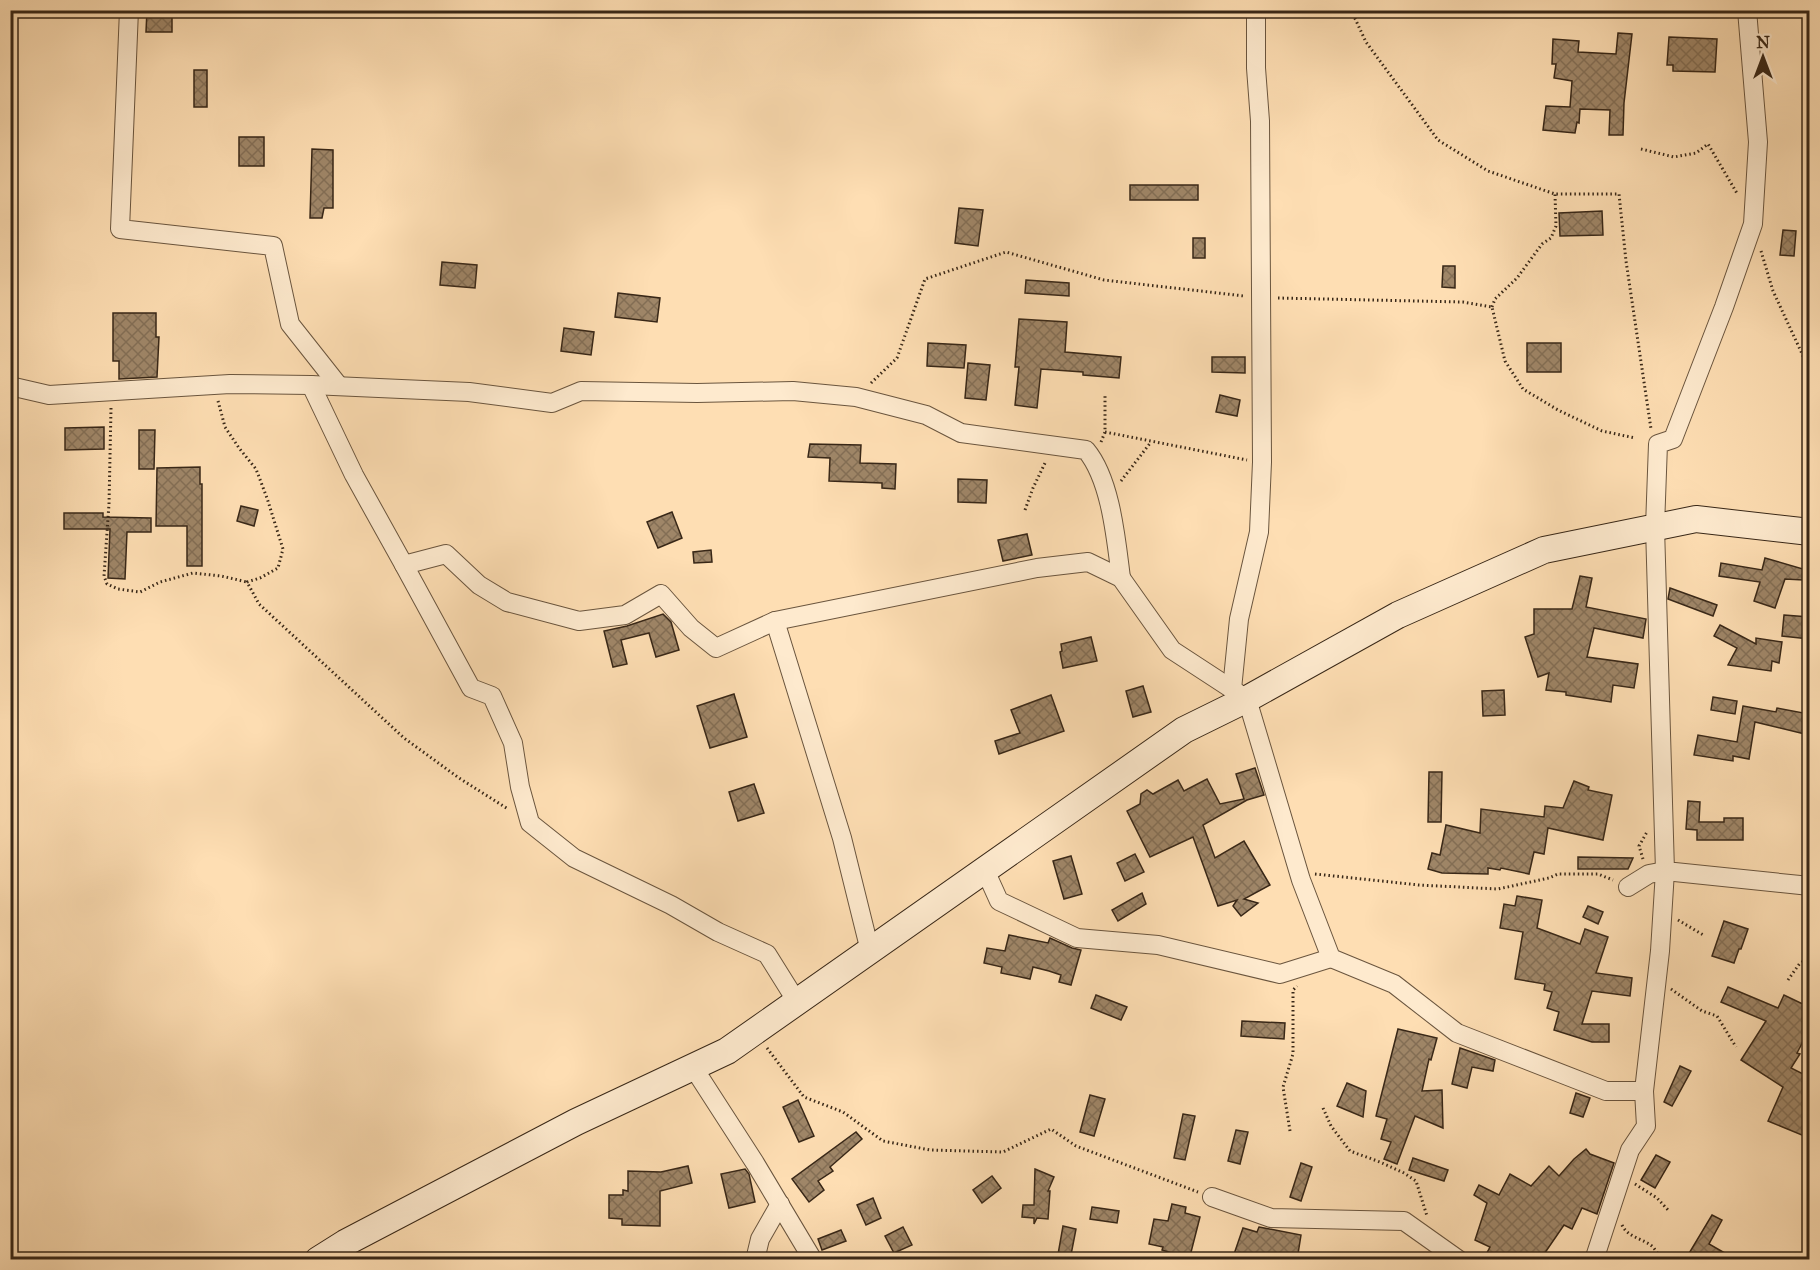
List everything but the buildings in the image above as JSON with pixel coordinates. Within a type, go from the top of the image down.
[{"type":"main road","points":[[318,1260],[345,1243],[576,1122],[727,1051],[1184,730],[1240,694],[1398,615],[1544,550],[1655,527],[1696,519],[1809,532]]},
{"type":"street","points":[[129,10],[120,229],[273,246],[290,324],[339,386]]},
{"type":"street","points":[[1256,10],[1256,68],[1260,121],[1262,462],[1259,532],[1239,619],[1240,694],[1298,872],[1330,958]]},
{"type":"street","points":[[1594,1260],[1630,1150],[1646,1126],[1644,1091],[1662,923],[1665,872],[1655,527],[1658,444],[1673,439],[1754,224],[1758,142],[1747,10]]},
{"type":"street","points":[[10,386],[50,395],[213,384],[311,385],[469,392],[552,403],[581,391],[697,393],[793,391],[856,397],[926,416],[961,433],[1086,450],[1095,461],[1107,499],[1115,532],[1121,578],[1172,650],[1240,694]]},
{"type":"street","points":[[311,385],[354,475],[471,688],[492,696],[513,743],[520,787],[530,823],[574,858],[671,905],[718,932],[767,954],[797,1002]]},
{"type":"street","points":[[404,565],[446,554],[478,585],[507,602],[579,621],[625,615],[661,594],[691,628],[716,648],[775,621],[1037,568],[1088,562],[1121,578]]},
{"type":"street","points":[[775,621],[842,838],[870,951]]},
{"type":"street","points":[[985,870],[999,901],[1077,938],[1158,945],[1280,974],[1330,958],[1394,984],[1457,1033],[1606,1091],[1644,1091]]},
{"type":"street","points":[[1628,887],[1649,874],[1665,872],[1809,886]]},
{"type":"street","points":[[693,1067],[813,1260]]},
{"type":"street","points":[[1212,1197],[1271,1218],[1404,1221],[1459,1260]]},
{"type":"street","points":[[755,1260],[760,1239],[780,1204]]},
{"type":"path","points":[[1351,10],[1366,42],[1438,140],[1488,171],[1555,194],[1619,194],[1626,261],[1651,429],[1658,444]]},
{"type":"path","points":[[1641,149],[1674,157],[1696,153],[1708,144],[1738,196]]},
{"type":"path","points":[[1555,194],[1556,226],[1551,238],[1542,244],[1517,278],[1495,300],[1492,307],[1505,361],[1523,389],[1558,410],[1602,431],[1635,438]]},
{"type":"path","points":[[1754,224],[1773,291],[1809,371]]},
{"type":"path","points":[[856,397],[897,358],[925,279],[1006,252],[1104,280],[1262,298],[1462,302],[1492,307]]},
{"type":"path","points":[[111,390],[109,504],[104,576],[107,584],[118,589],[140,592],[160,582],[193,573],[247,582],[278,568],[283,549],[256,469],[225,427],[213,384]]},
{"type":"path","points":[[1095,461],[1105,432],[1105,394]]},
{"type":"path","points":[[1105,432],[1262,462]]},
{"type":"path","points":[[1107,499],[1150,442]]},
{"type":"path","points":[[1025,510],[1033,488],[1051,454]]},
{"type":"path","points":[[247,582],[259,604],[404,738],[459,778],[530,823]]},
{"type":"path","points":[[1298,872],[1419,885],[1498,889],[1549,878],[1558,873],[1598,874],[1628,887]]},
{"type":"path","points":[[1662,923],[1676,919],[1705,936]]},
{"type":"path","points":[[1788,980],[1800,963],[1809,958]]},
{"type":"path","points":[[1657,975],[1669,988],[1702,1011],[1717,1016],[1736,1047]]},
{"type":"path","points":[[1290,1131],[1283,1087],[1293,1054],[1293,990],[1300,983]]},
{"type":"path","points":[[755,1032],[804,1096],[843,1112],[883,1141],[930,1150],[1003,1152],[1051,1129],[1076,1146],[1212,1197]]},
{"type":"path","points":[[1323,1108],[1331,1125],[1350,1151],[1388,1166],[1416,1181],[1426,1215],[1436,1224],[1440,1246]]},
{"type":"path","points":[[1622,1173],[1657,1198],[1669,1211]]},
{"type":"path","points":[[1612,1204],[1624,1229],[1654,1249],[1661,1260]]}]
